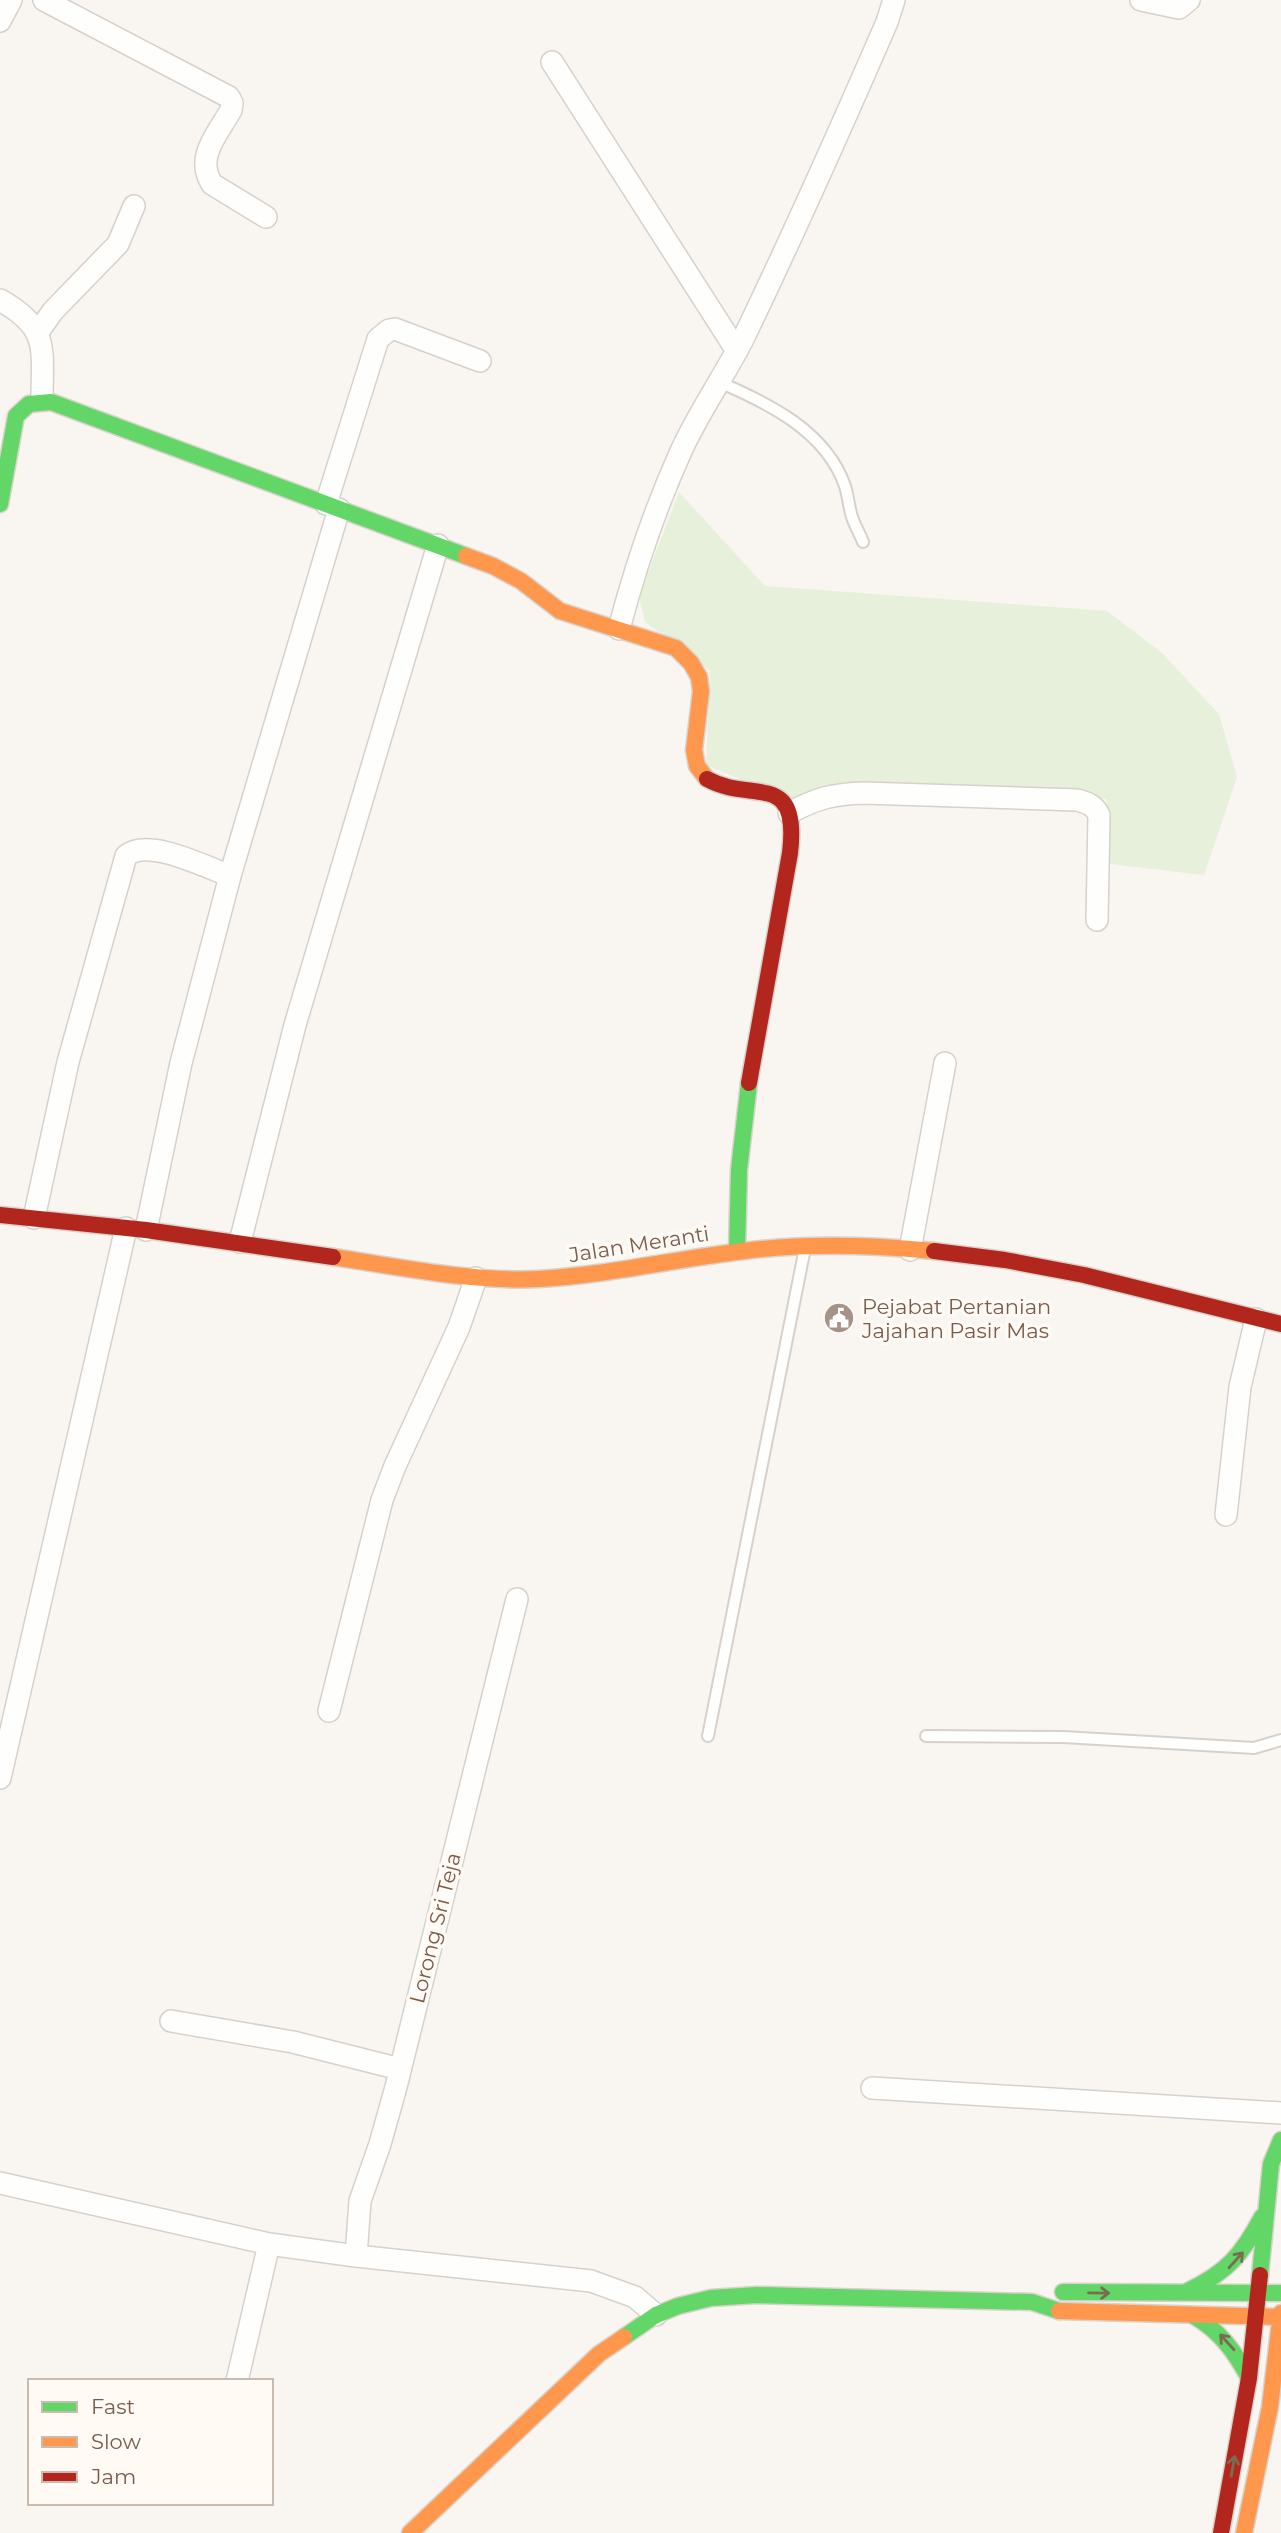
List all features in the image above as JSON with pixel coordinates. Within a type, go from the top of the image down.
[{"type":"street","points":[[0,21],[11,0]]},
{"type":"street","points":[[44,0],[229,97],[231,110],[205,157],[206,176],[212,184],[266,216]]},
{"type":"street","points":[[619,629],[662,497],[683,447],[737,351],[825,166],[894,0]]},
{"type":"street","points":[[1141,0],[1179,8],[1189,0]]},
{"type":"street","points":[[552,62],[737,351]]},
{"type":"street","points":[[38,332],[52,311],[118,244],[134,206]]},
{"type":"street","points":[[0,300],[31,321],[38,332],[42,349],[42,400]]},
{"type":"street","points":[[0,1778],[136,1229],[378,339],[382,334],[395,329],[480,361]]},
{"type":"street","points":[[0,505],[16,416],[30,402],[42,400],[57,403],[493,566],[521,581],[560,611],[677,648],[688,657],[697,670],[701,684],[694,755],[699,770],[711,781],[730,788],[765,790],[780,801],[789,813],[791,829],[741,1144],[737,1250]]},
{"type":"street","points":[[240,1242],[295,1025],[438,545]]},
{"type":"street","points":[[789,813],[832,794],[1077,800],[1087,803],[1094,806],[1099,815],[1097,920]]},
{"type":"street","points":[[34,1217],[68,1062],[126,856],[132,851],[143,849],[166,853],[230,876]]},
{"type":"street","points":[[911,1250],[945,1063]]},
{"type":"street","name":"Jalan Meranti","points":[[0,1215],[240,1242],[476,1278],[552,1278],[737,1250],[806,1246],[911,1250],[1010,1261],[1120,1284],[1281,1324]]},
{"type":"street","points":[[330,1711],[382,1500],[459,1327],[476,1278]]},
{"type":"street","points":[[1226,1516],[1240,1387],[1256,1319]]},
{"type":"street","name":"Lorong Sri Teja","points":[[356,2256],[360,2201],[380,2144],[400,2069],[517,1599]]},
{"type":"street","points":[[171,2021],[293,2042],[400,2069]]},
{"type":"street","points":[[872,2088],[1281,2113]]},
{"type":"street","points":[[1221,2533],[1249,2378],[1269,2204],[1271,2164],[1281,2140]]},
{"type":"street","points":[[0,2183],[269,2244],[591,2281],[635,2297],[656,2315]]},
{"type":"street","points":[[1182,2294],[1223,2273],[1234,2264],[1249,2244],[1269,2204]]},
{"type":"street","points":[[237,2379],[269,2244]]},
{"type":"street","points":[[1032,2302],[1064,2292],[1281,2293]]},
{"type":"street","points":[[410,2533],[599,2354],[656,2315],[678,2306],[710,2298],[757,2295],[1032,2302],[1063,2312],[1281,2316],[1270,2407],[1244,2533]]},
{"type":"street","points":[[1194,2316],[1221,2335],[1234,2350],[1249,2378]]},
{"type":"street","points":[[1270,2407],[1281,2385]]},
{"type":"lane","points":[[719,382],[770,406],[797,424],[821,446],[836,466],[845,485],[852,517],[863,542]]},
{"type":"lane","points":[[708,1736],[806,1246]]},
{"type":"lane","points":[[926,1736],[1063,1737],[1255,1748],[1281,1740]]},
{"type":"green space","points":[[679,492],[765,586],[1107,611],[1162,653],[1219,714],[1237,777],[1204,875],[1110,864],[1106,799],[845,782],[791,800],[706,765],[710,671],[645,622],[639,596]]},
{"type":"traffic: fast","points":[[0,504],[16,416],[29,404],[51,402],[466,556]]},
{"type":"traffic: fast","points":[[737,1250],[739,1170],[749,1083]]},
{"type":"traffic: fast","points":[[1260,2275],[1271,2164],[1281,2140]]},
{"type":"traffic: fast","points":[[1188,2291],[1213,2277],[1232,2261],[1262,2217]]},
{"type":"traffic: fast","points":[[1063,2292],[1281,2293]]},
{"type":"traffic: fast","points":[[624,2337],[656,2315],[678,2306],[711,2298],[757,2295],[1032,2302],[1059,2311]]},
{"type":"traffic: fast","points":[[1194,2316],[1212,2328],[1226,2343],[1249,2378]]},
{"type":"traffic: slow","points":[[466,556],[521,581],[560,611],[676,648],[691,663],[699,677],[701,691],[694,750],[697,766],[707,779]]},
{"type":"traffic: slow","points":[[333,1257],[436,1273],[539,1279],[768,1248],[863,1246],[934,1251]]},
{"type":"traffic: slow","points":[[1059,2311],[1281,2317]]},
{"type":"traffic: slow","points":[[1244,2533],[1270,2407],[1281,2313]]},
{"type":"traffic: slow","points":[[410,2533],[599,2354],[624,2337]]},
{"type":"traffic: jam","points":[[707,779],[724,786],[769,794],[780,799],[788,810],[791,827],[790,853],[749,1083]]},
{"type":"traffic: jam","points":[[0,1215],[146,1230],[333,1257]]},
{"type":"traffic: jam","points":[[934,1251],[1005,1260],[1084,1275],[1281,1324]]},
{"type":"traffic: jam","points":[[1221,2533],[1249,2378],[1260,2275]]},
{"type":"place","name":"Pejabat Pertanian Jajahan Pasir Mas","points":[[839,1318]]}]
